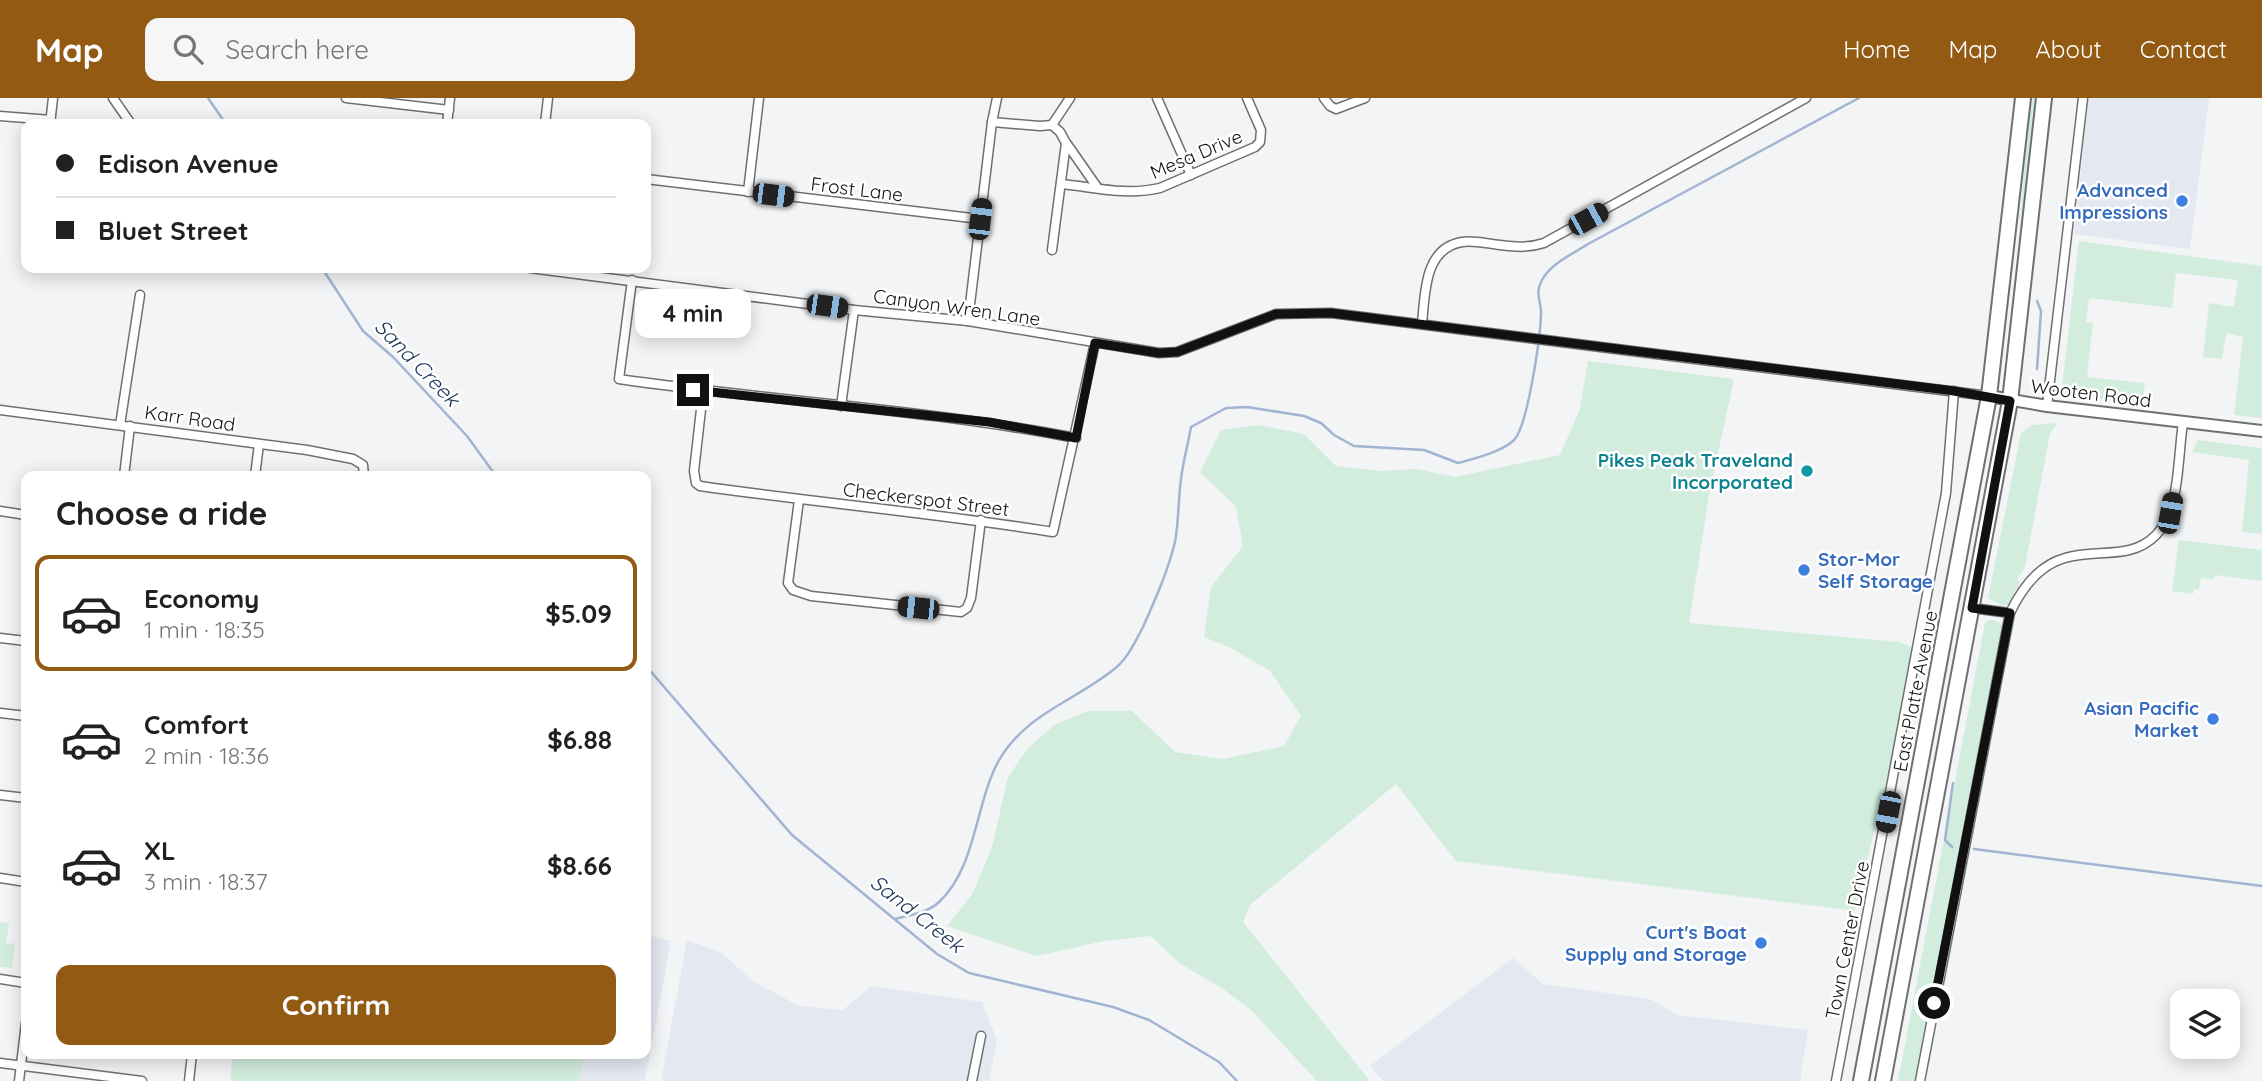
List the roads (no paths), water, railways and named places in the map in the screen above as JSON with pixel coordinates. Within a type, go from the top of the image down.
[{"type":"highway","name":"East Platte Avenue","points":[[1861,1081],[1989,396],[2023,98]]},
{"type":"highway","name":"East Platte Avenue","points":[[1883,1081],[2010,401],[2044,98]]},
{"type":"street","points":[[51,119],[53,98]]},
{"type":"street","points":[[113,98],[128,119]]},
{"type":"street","points":[[345,98],[449,110]]},
{"type":"street","points":[[448,119],[450,98]]},
{"type":"street","points":[[546,119],[548,98]]},
{"type":"street","points":[[748,192],[759,98]]},
{"type":"street","points":[[968,321],[997,98]]},
{"type":"street","points":[[1052,125],[1070,98]]},
{"type":"street","points":[[1157,98],[1191,175]]},
{"type":"street","name":"Mesa Drive","points":[[1061,184],[1122,192],[1148,191],[1255,147],[1261,142],[1261,130],[1247,98]]},
{"type":"street","points":[[1324,98],[1336,109],[1365,98]]},
{"type":"street","points":[[1422,324],[1427,277],[1431,265],[1451,245],[1469,242],[1526,247],[1544,243],[1806,98]]},
{"type":"street","points":[[2048,406],[2083,98]]},
{"type":"street","points":[[0,116],[26,119]]},
{"type":"street","points":[[992,122],[1052,125],[1060,132],[1097,187]]},
{"type":"street","points":[[1052,250],[1066,144]]},
{"type":"street","name":"Frost Lane","points":[[651,180],[980,219]]},
{"type":"street","name":"Canyon Wren Lane","points":[[572,273],[854,310],[968,321],[1150,352],[1177,352],[1276,314],[1331,313],[1374,319]]},
{"type":"street","points":[[632,280],[619,379],[703,391],[989,422],[1076,438]]},
{"type":"street","points":[[120,425],[140,295]]},
{"type":"street","points":[[841,406],[854,310]]},
{"type":"street","name":"Wooten Road","points":[[1374,319],[2262,431]]},
{"type":"street","name":"Checkerspot Street","points":[[703,391],[694,471],[696,483],[700,486],[981,520],[1053,532],[1095,343]]},
{"type":"street","name":"Town Center Drive","points":[[1836,1081],[1946,493],[1954,391]]},
{"type":"street","name":"Karr Road","points":[[0,410],[353,459],[363,465],[363,471]]},
{"type":"street","points":[[1920,1081],[2010,613],[2018,595],[2042,569],[2065,558],[2127,552],[2149,542],[2163,527],[2170,513],[2174,491],[2182,422]]},
{"type":"street","points":[[125,471],[130,426]]},
{"type":"street","points":[[256,471],[259,444]]},
{"type":"street","points":[[799,500],[789,583],[793,590],[811,596],[878,604],[961,612],[967,608],[971,598],[981,520]]},
{"type":"street","points":[[0,511],[21,513]]},
{"type":"street","points":[[1972,608],[2010,613]]},
{"type":"street","points":[[0,638],[21,640]]},
{"type":"street","points":[[0,713],[21,715]]},
{"type":"street","points":[[0,795],[21,798]]},
{"type":"street","points":[[0,878],[21,881]]},
{"type":"street","points":[[0,979],[21,982]]},
{"type":"street","points":[[972,1081],[981,1036]]},
{"type":"street","points":[[19,1081],[22,1059]]},
{"type":"street","points":[[189,1081],[191,1059]]},
{"type":"street","points":[[0,1063],[142,1081]]},
{"type":"waterway","name":"Sand Creek","points":[[208,98],[223,119]]},
{"type":"waterway","points":[[895,919],[929,909],[951,888],[968,854],[990,779],[1009,746],[1036,720],[1113,670],[1130,650],[1143,627],[1172,553],[1191,427],[1226,408],[1247,407],[1304,416],[1321,423],[1334,435],[1354,446],[1424,450],[1458,463],[1501,449],[1519,433],[1524,418],[1539,339],[1539,288],[1551,269],[1588,244],[1859,98]]},
{"type":"waterway","name":"Sand Creek","points":[[325,273],[363,331],[393,357],[467,436],[492,471]]},
{"type":"waterway","points":[[2037,301],[2041,311],[2037,369]]},
{"type":"waterway","name":"Sand Creek","points":[[651,672],[792,835],[937,954],[969,973],[1113,1007],[1149,1020],[1219,1062],[1237,1081]]},
{"type":"waterway","points":[[1952,847],[1945,840],[1953,783]]},
{"type":"waterway","points":[[1974,849],[2262,886]]},
{"type":"place","name":"Advanced Impressions","points":[[2182,201]]},
{"type":"place","name":"Pikes Peak Traveland Incorporated","points":[[1807,471]]},
{"type":"place","name":"Stor-Mor Self Storage","points":[[1804,570]]},
{"type":"place","name":"Asian Pacific Market","points":[[2213,719]]},
{"type":"place","name":"Curt's Boat Supply and Storage","points":[[1761,943]]}]
